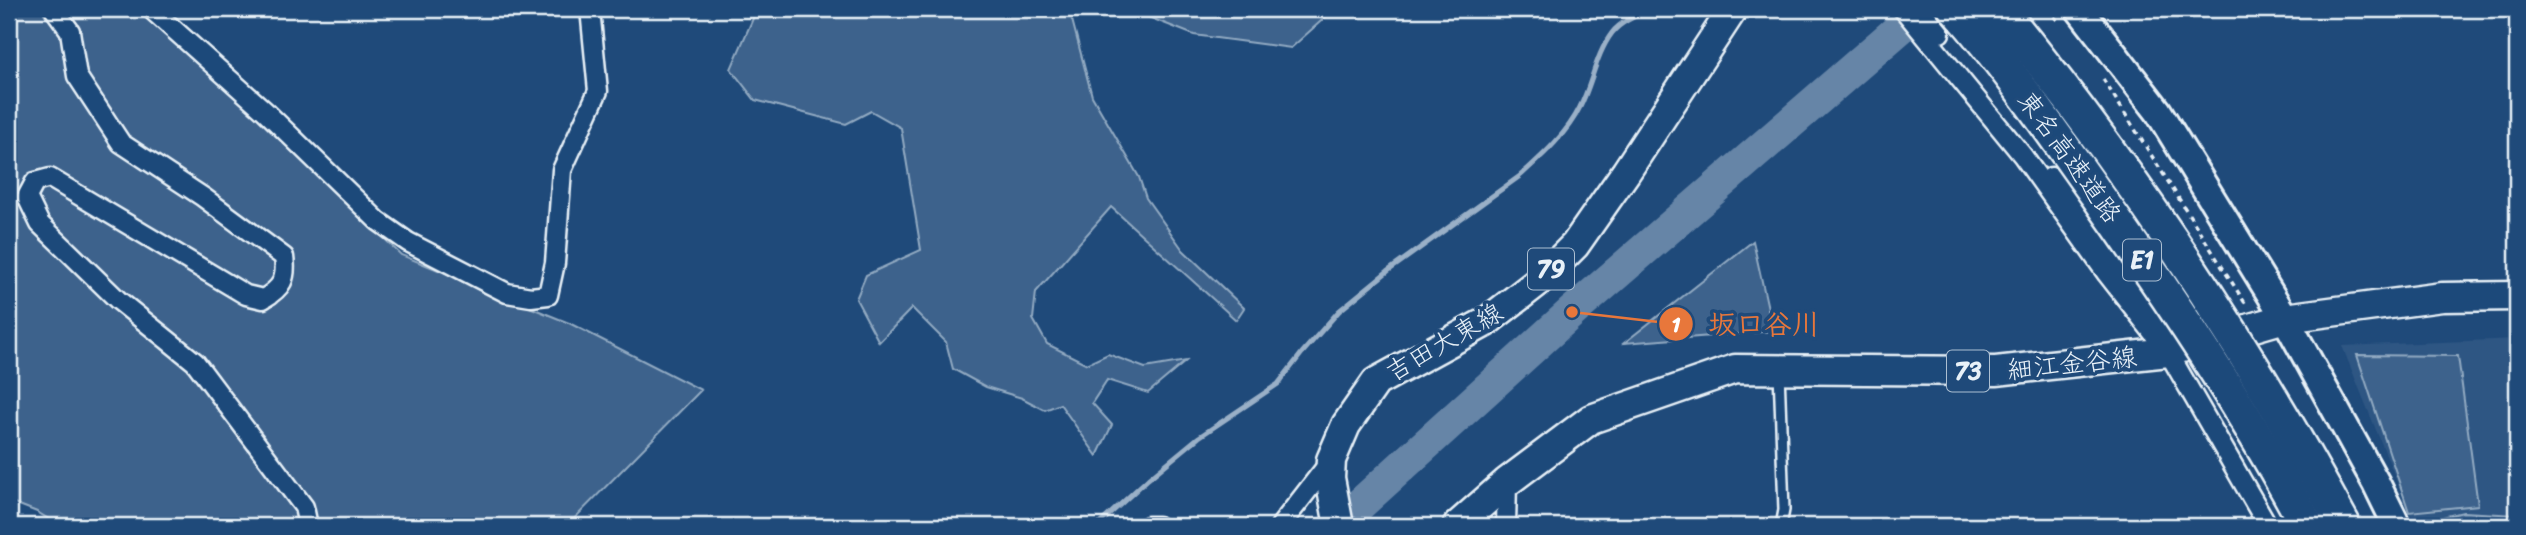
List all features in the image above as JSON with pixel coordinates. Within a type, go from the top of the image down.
[{"type":"highway","name":"東名高速道路","points":[[1957,9],[2039,112],[2122,230],[2236,404],[2307,526]]},
{"type":"highway","name":"東名高速道路","points":[[1999,9],[2100,139],[2164,228],[2276,404],[2344,526]]},
{"type":"main road","name":"吉田大東線","points":[[1330,469],[1346,425],[1376,382],[1486,322],[1539,281],[1575,245],[1733,9]]},
{"type":"main road","name":"細江金谷線","points":[[1457,526],[1507,482],[1591,419],[1735,369],[1996,371],[2177,350],[2272,322],[2442,298],[2517,296]]},
{"type":"main road","points":[[1330,469],[1339,526]]},
{"type":"street","points":[[54,9],[70,31],[77,76],[121,143],[203,197],[284,257],[286,272],[278,290],[263,299],[246,295],[50,178],[35,182],[27,197],[40,224],[118,300],[195,362],[304,507],[308,526]]},
{"type":"street","points":[[151,9],[264,111],[378,221],[408,242],[507,293],[531,297],[548,295],[555,263],[562,170],[598,92],[590,9]]},
{"type":"street","points":[[1903,9],[1944,48]]},
{"type":"street","points":[[1920,9],[1944,48],[2107,274],[2177,350],[2267,526]]},
{"type":"street","points":[[2071,18],[2158,111],[2272,322],[2376,484],[2397,526]]},
{"type":"street","points":[[1280,526],[1330,469]]},
{"type":"street","points":[[1506,526],[1507,482]]},
{"type":"street","points":[[1148,526],[1158,526]]},
{"type":"lane","points":[[1779,370],[1784,510],[1781,526]]},
{"type":"path","points":[[2047,9],[2071,18]]},
{"type":"path","points":[[2100,74],[2272,322]]},
{"type":"shaded area","points":[[9,9],[139,9],[237,95],[401,255],[569,323],[701,390],[567,526],[60,526],[37,512],[9,501]]},
{"type":"shaded area","points":[[757,9],[1084,9],[1071,16],[1092,96],[1139,177],[1146,198],[1183,250],[1244,308],[1236,320],[1111,207],[1036,292],[1033,319],[1047,344],[1087,364],[1108,354],[1145,368],[1186,361],[1148,393],[1107,380],[1092,403],[1112,425],[1097,456],[1060,404],[1045,410],[1022,398],[986,387],[953,369],[946,342],[912,308],[879,342],[856,299],[866,275],[921,250],[901,128],[871,111],[846,124],[755,100],[731,69]]},
{"type":"shaded area","points":[[1128,9],[1324,9],[1329,14],[1291,48],[1194,35]]},
{"type":"shaded area","points":[[1753,241],[1773,331],[1624,343]]},
{"type":"shaded area","points":[[2517,339],[2517,526],[2415,526],[2342,346]]},
{"type":"shaded area","points":[[2357,355],[2458,356],[2478,505],[2409,512]]},
{"type":"shaded area","points":[[2463,512],[2517,515],[2517,526],[2414,524]]},
{"type":"waterway","points":[[1097,526],[1199,437],[1278,384],[1339,311],[1388,271],[1537,161],[1575,117],[1602,50],[1612,33],[1626,21],[1653,9]]},
{"type":"waterway","points":[[1336,526],[1572,312],[1922,9]]},
{"type":"place","name":"坂口谷川","points":[[1572,312]]}]
